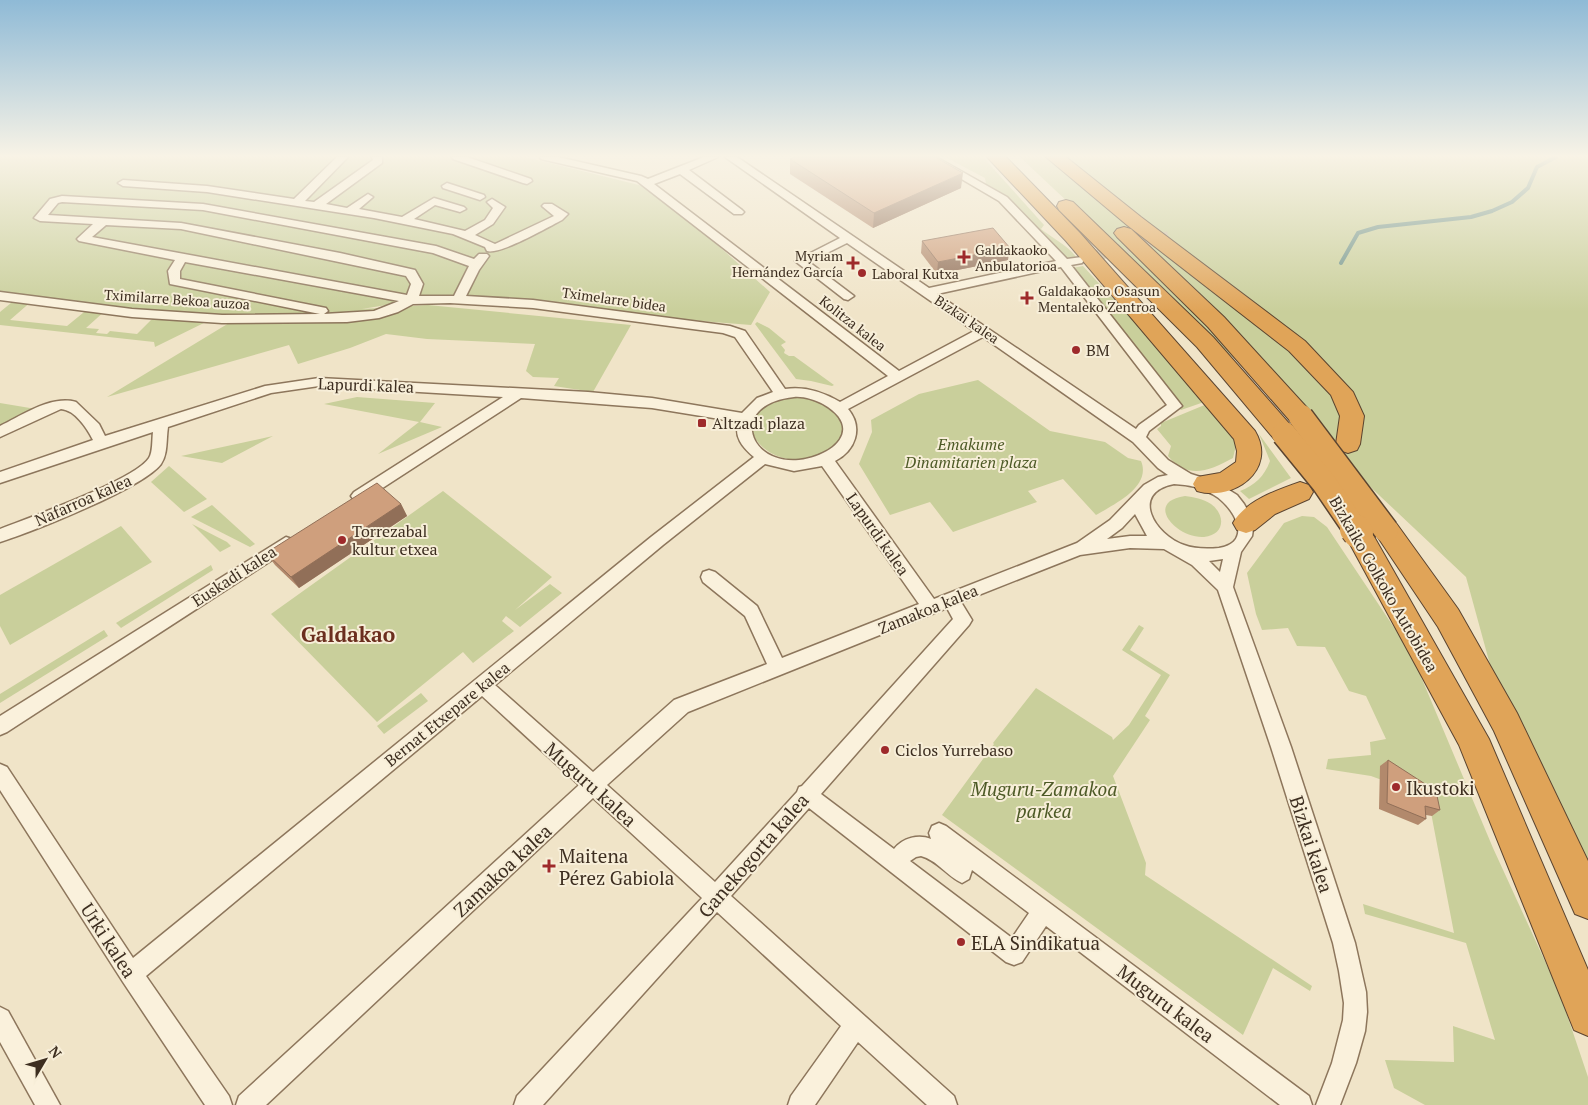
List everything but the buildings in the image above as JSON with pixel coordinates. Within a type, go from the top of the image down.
[{"type":"highway","points":[[1046,209],[1073,237],[1246,438],[1250,452],[1248,464],[1242,472],[1219,483],[1197,482]]},
{"type":"highway","name":"Bizkaiko Golkoko Autobidea","points":[[1069,209],[1292,426]]},
{"type":"highway","name":"Bizkaiko Golkoko Autobidea","points":[[1097,209],[1216,322],[1292,426],[1324,484],[1372,531],[1448,618],[1506,724],[1588,901]]},
{"type":"highway","points":[[1119,209],[1297,346],[1341,392],[1352,416],[1348,444]]},
{"type":"highway","points":[[1246,523],[1266,507],[1300,492]]},
{"type":"highway","name":"Bizkaiko Golkoko Autobidea","points":[[1372,531],[1473,739],[1588,1016]]},
{"type":"street","points":[[40,218],[48,209]]},
{"type":"street","points":[[212,209],[436,250],[476,264]]},
{"type":"street","points":[[333,209],[405,220],[466,235],[490,244],[491,248]]},
{"type":"street","points":[[405,220],[422,209]]},
{"type":"street","points":[[466,235],[489,222],[498,209]]},
{"type":"street","points":[[459,299],[476,264],[491,248],[498,247],[558,218],[562,214],[552,209]]},
{"type":"street","name":"Kolitza kalea","points":[[681,209],[898,377]]},
{"type":"street","points":[[733,209],[738,212]]},
{"type":"street","name":"Bizkai kalea","points":[[806,209],[1138,438],[1150,452],[1175,473],[1227,496],[1238,506],[1246,523]]},
{"type":"street","points":[[1012,209],[1063,262],[1175,406],[1144,428],[1138,438]]},
{"type":"street","points":[[40,218],[181,226],[411,273],[417,284],[410,300],[84,239],[103,222]]},
{"type":"street","name":"Kolitza kalea","points":[[848,296],[801,261],[849,238]]},
{"type":"street","name":"Tximilarre Bekoa auzoa","points":[[182,257],[174,271],[174,281],[354,318]]},
{"type":"street","points":[[927,292],[1078,260]]},
{"type":"street","name":"Tximilarre Bekoa auzoa","points":[[0,296],[132,313],[217,319],[354,318],[394,309],[410,300]]},
{"type":"street","name":"Tximelarre bidea","points":[[410,300],[431,298],[459,299],[580,309],[725,329],[740,334],[781,393]]},
{"type":"street","points":[[841,407],[984,332]]},
{"type":"street","name":"Lapurdi kalea","points":[[0,478],[101,442],[270,389],[319,382],[519,393],[652,403],[746,418]]},
{"type":"street","points":[[798,392],[814,394],[829,399],[841,407],[848,418],[851,429],[848,441],[839,452],[826,460],[810,465],[774,462],[764,457],[747,442],[744,431],[746,418],[754,407],[766,398],[781,393],[798,392]]},
{"type":"street","points":[[343,506],[519,393]]},
{"type":"street","points":[[0,432],[59,404],[71,405],[94,427],[101,442]]},
{"type":"street","name":"Nafarroa kalea","points":[[0,536],[118,486],[144,472],[155,461],[161,424]]},
{"type":"street","name":"Bizkai kalea","points":[[1150,452],[1159,471],[1157,484]]},
{"type":"street","name":"Bernat Etxepare kalea","points":[[131,974],[657,541],[764,457]]},
{"type":"street","name":"Lapurdi kalea","points":[[826,460],[931,608]]},
{"type":"street","points":[[1144,495],[1152,486],[1164,481],[1197,482]]},
{"type":"street","name":"Bizkai kalea","points":[[1144,495],[1141,507],[1144,519],[1153,532],[1166,543],[1198,560],[1225,588],[1280,746],[1344,943],[1351,970],[1355,1018],[1337,1084],[1328,1105]]},
{"type":"street","name":"Zamakoa kalea","points":[[248,1105],[660,723],[681,706],[1078,549],[1116,524],[1144,495]]},
{"type":"street","points":[[1225,588],[1233,550],[1242,541],[1246,530],[1246,523]]},
{"type":"street","name":"Euskadi kalea","points":[[0,726],[302,532]]},
{"type":"street","name":"Zamakoa kalea","points":[[1078,549],[1130,542],[1166,543]]},
{"type":"street","name":"Bizkai kalea","points":[[1183,551],[1210,555],[1233,550]]},
{"type":"street","points":[[709,577],[751,611],[778,669]]},
{"type":"street","name":"Ganekogorta kalea","points":[[526,1105],[716,898],[806,794],[963,620],[951,600]]},
{"type":"street","name":"Muguru kalea","points":[[483,685],[945,1105]]},
{"type":"street","name":"Urki kalea","points":[[0,773],[131,974],[220,1105]]},
{"type":"street","points":[[806,794],[1014,954],[1044,911]]},
{"type":"street","name":"Muguru kalea","points":[[939,833],[1300,1105]]},
{"type":"street","points":[[896,864],[906,851],[918,846],[930,847],[962,872]]},
{"type":"street","points":[[0,1019],[48,1105]]},
{"type":"street","points":[[800,1105],[856,1025]]},
{"type":"green space","points":[[0,209],[677,209],[770,292],[751,325],[423,299],[362,309],[428,305],[631,325],[593,392],[554,386],[559,378],[533,377],[526,371],[535,344],[427,339],[386,334],[350,348],[298,364],[289,345],[107,397],[234,320],[212,319],[155,347],[154,342],[0,325],[0,312],[17,298],[0,296]],"holes":[[[33,300],[89,308],[67,326],[10,320]],[[106,310],[159,315],[137,334],[110,331],[107,334],[96,333],[99,329],[86,328]]]},
{"type":"green space","points":[[1012,209],[1029,209],[1044,225],[1041,229],[1066,247],[1078,260],[1063,262]]},
{"type":"green space","points":[[1075,209],[1588,209],[1588,905],[1506,723],[1466,577]]},
{"type":"green space","points":[[1083,266],[1207,401],[1181,410],[1062,270]]},
{"type":"green space","points":[[757,322],[769,328],[786,342],[781,345],[785,350],[784,353],[794,356],[834,385],[796,379],[755,324]]},
{"type":"green space","name":"Emakume Dinamitarien plaza","points":[[978,380],[1050,431],[1105,442],[1128,458],[1141,461],[1143,470],[1141,479],[1136,487],[1121,500],[1096,515],[1063,479],[1028,491],[1037,502],[953,532],[930,502],[890,515],[859,464],[872,432],[871,420],[919,394]]},
{"type":"green space","points":[[791,396],[818,399],[834,410],[842,422],[843,429],[842,436],[832,449],[811,458],[791,459],[773,454],[759,444],[752,431],[754,418],[766,405]]},
{"type":"green space","points":[[357,397],[435,403],[420,422],[442,427],[378,454],[419,422],[324,404]]},
{"type":"green space","points":[[0,403],[36,409],[0,427]]},
{"type":"green space","points":[[1207,404],[1237,441],[1233,458],[1216,467],[1191,471],[1176,464],[1168,456],[1171,446],[1157,429],[1161,426],[1161,423]]},
{"type":"green space","points":[[1259,434],[1291,478],[1249,499],[1240,491],[1258,480],[1265,472],[1270,461]]},
{"type":"green space","points":[[273,436],[222,463],[181,456]]},
{"type":"green space","points":[[169,466],[207,499],[184,512],[151,482]]},
{"type":"green space","points":[[443,491],[552,577],[515,610],[550,584],[562,593],[520,627],[506,616],[502,621],[514,631],[473,663],[463,652],[377,722],[271,614]]},
{"type":"green space","points":[[1185,496],[1205,501],[1216,508],[1221,524],[1216,533],[1204,537],[1194,536],[1184,532],[1169,520],[1165,512],[1166,505],[1173,500]]},
{"type":"green space","points":[[212,505],[255,544],[250,547],[191,517]]},
{"type":"green space","points":[[1302,516],[1314,517],[1327,527],[1411,653],[1493,848],[1560,994],[1588,1077],[1588,1105],[1425,1105],[1394,1088],[1385,1060],[1454,1062],[1453,1026],[1495,1040],[1466,943],[1365,914],[1363,904],[1454,933],[1428,797],[1371,776],[1326,769],[1328,759],[1371,755],[1370,742],[1386,739],[1366,696],[1349,691],[1325,647],[1297,646],[1288,628],[1262,630],[1256,614],[1247,573],[1284,523]]},
{"type":"green space","points":[[192,524],[227,542],[231,546],[220,552]]},
{"type":"green space","points":[[121,526],[152,562],[10,645],[0,626],[0,595]]},
{"type":"green space","points":[[211,565],[213,570],[121,628],[116,623]]},
{"type":"green space","name":"Muguru-Zamakoa parkea","points":[[1139,625],[1144,628],[1130,650],[1170,675],[1145,716],[1150,720],[1113,776],[1146,863],[1145,875],[1312,986],[1310,991],[1273,968],[1243,1035],[942,815],[993,743],[1036,688],[1112,737],[1113,740],[1129,725],[1161,675],[1122,650]]},
{"type":"green space","points":[[104,630],[108,636],[0,703],[0,694]]},
{"type":"green space","points":[[421,693],[428,701],[384,734],[377,726]]},
{"type":"waterway","points":[[1341,263],[1358,233],[1378,227],[1471,217],[1497,209]]},
{"type":"tunnel","points":[[1078,260],[1171,236]]},
{"type":"place","name":"Galdakaoko Anbulatorioa","points":[[964,257]]},
{"type":"place","name":"Myriam Hernández García","points":[[853,263]]},
{"type":"place","name":"Laboral Kutxa","points":[[862,273]]},
{"type":"place","name":"Galdakaoko Osasun Mentaleko Zentroa","points":[[1027,298]]},
{"type":"place","name":"BM","points":[[1076,350]]},
{"type":"place","name":"Altzadi plaza","points":[[702,423]]},
{"type":"place","name":"Torrezabal kultur etxea","points":[[342,540]]},
{"type":"place","name":"Ciclos Yurrebaso","points":[[885,750]]},
{"type":"place","name":"Ikustoki","points":[[1396,787]]},
{"type":"place","name":"Maitena Pérez Gabiola","points":[[549,866]]},
{"type":"place","name":"ELA Sindikatua","points":[[961,942]]},
{"type":"district","name":"Galdakao","points":[[348,634]]}]
